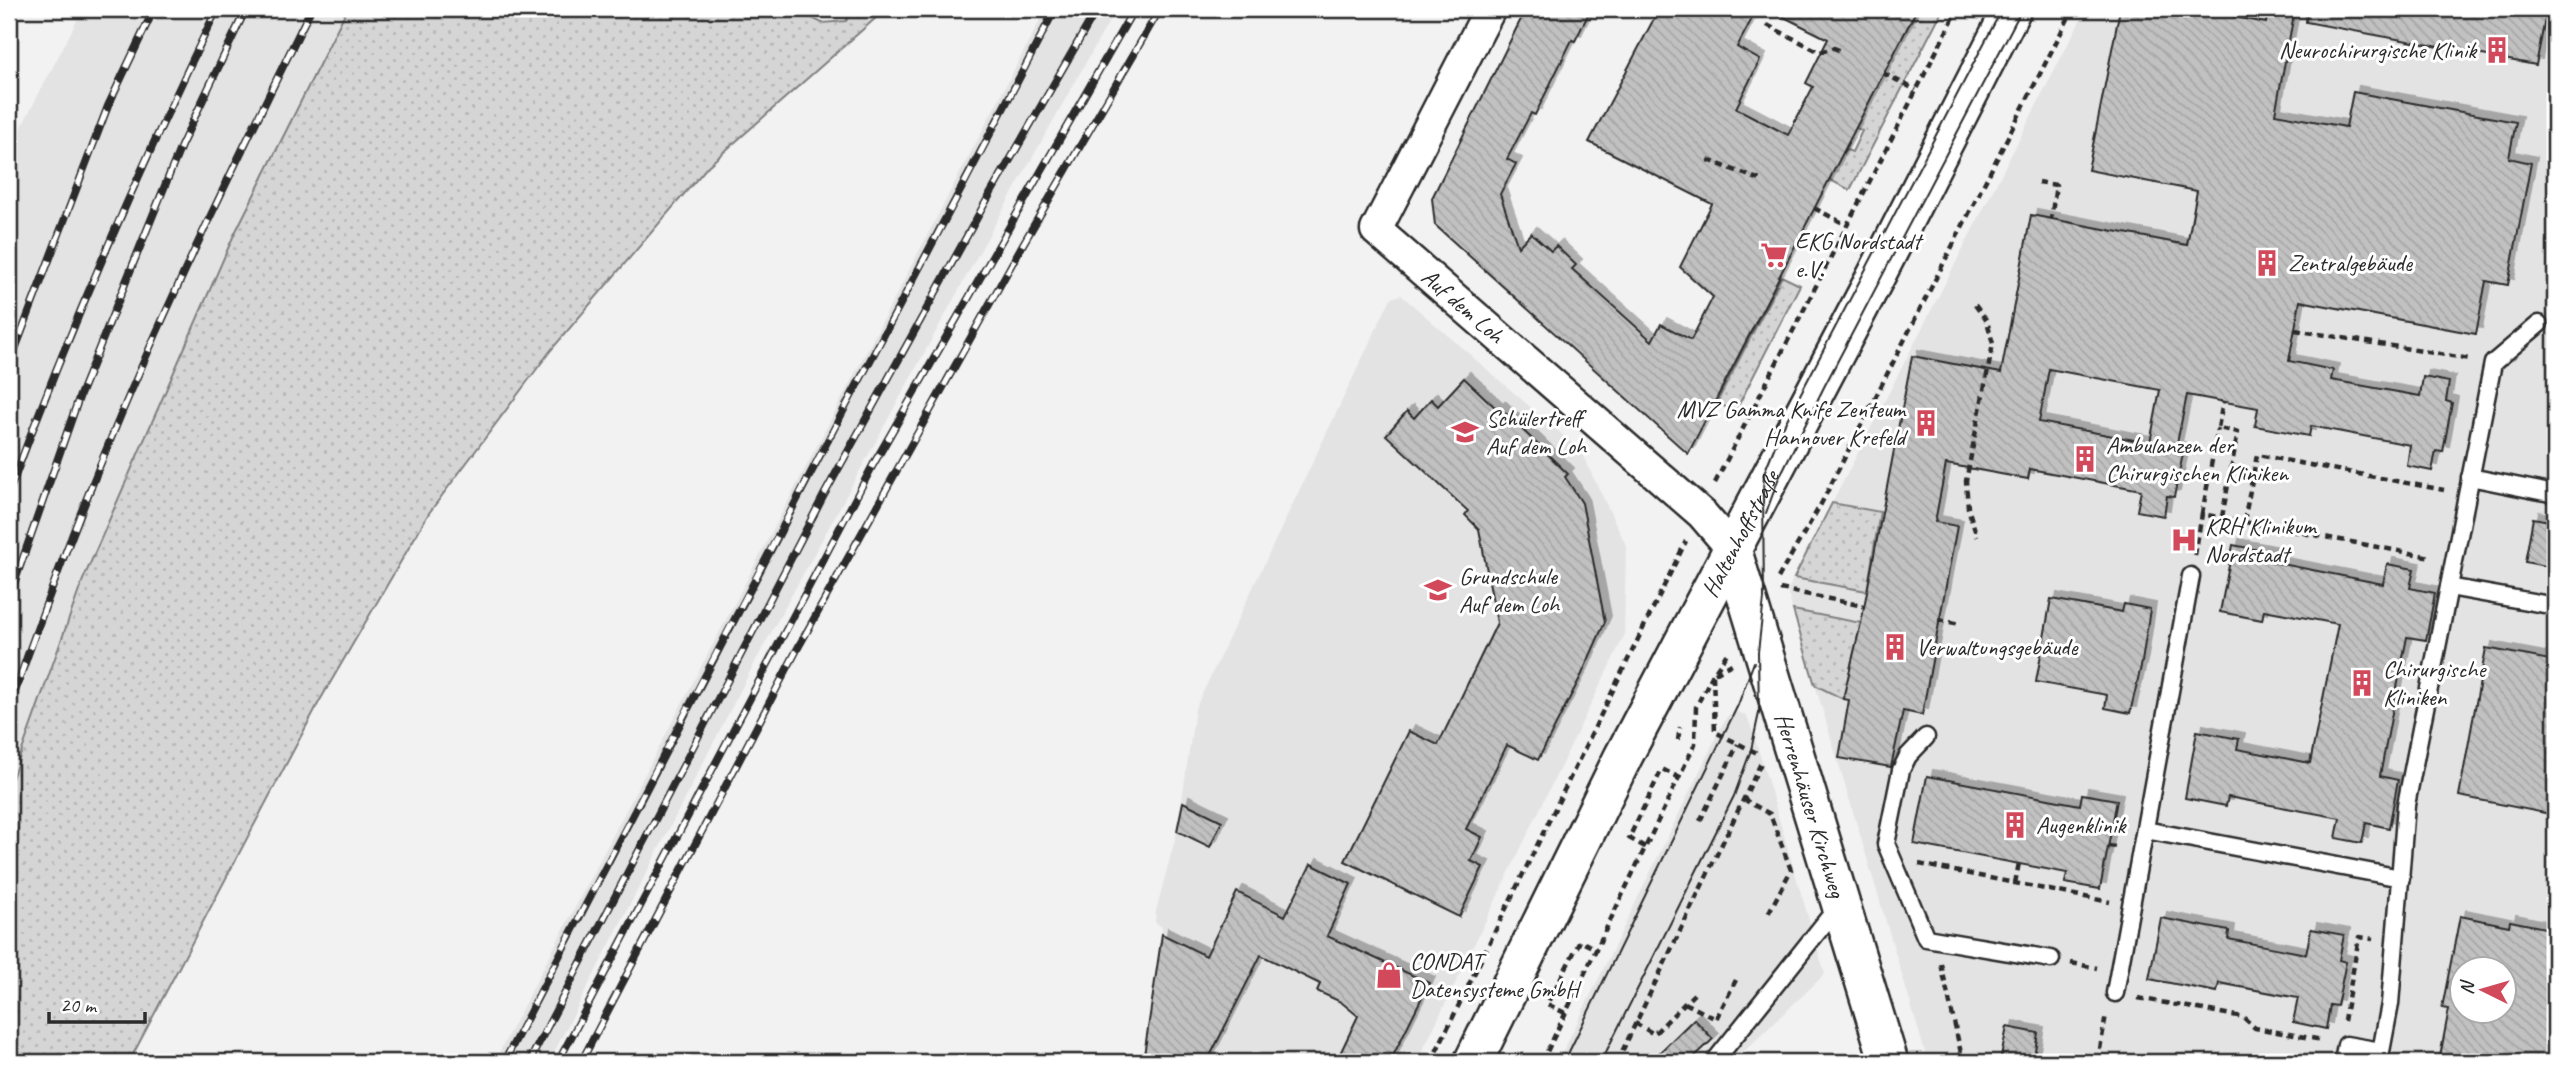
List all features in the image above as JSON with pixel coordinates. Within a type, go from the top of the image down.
[{"type":"street","name":"Auf dem Loh","points":[[1490,9],[1376,230],[1702,513],[1732,549]]},
{"type":"street","name":"Haltenhoffstraße","points":[[1473,1062],[1623,757],[1877,274],[2012,9]]},
{"type":"street","name":"Herrenhäuser Kirchweg","points":[[1732,549],[1889,1062]]},
{"type":"lane","points":[[2343,1062],[2343,1044],[2380,1056],[2390,1004],[2406,805],[2493,363],[2539,324]]},
{"type":"lane","points":[[2470,477],[2555,494]]},
{"type":"lane","points":[[2115,993],[2191,576]]},
{"type":"lane","points":[[2449,586],[2555,606]]},
{"type":"lane","points":[[1926,737],[1908,756],[1901,770],[1886,844],[1926,938],[2051,959]]},
{"type":"lane","points":[[2145,831],[2401,878]]},
{"type":"lane","points":[[1714,1062],[1841,902]]},
{"type":"path","points":[[1431,1062],[1702,513],[1958,9]]},
{"type":"path","points":[[1864,606],[1773,586],[1821,504],[2074,9]]},
{"type":"path","points":[[1767,25],[1820,52],[1834,48],[1839,50]]},
{"type":"path","points":[[1883,73],[1916,90]]},
{"type":"path","points":[[1708,160],[1763,181]]},
{"type":"path","points":[[2038,182],[2056,186],[2051,219]]},
{"type":"path","points":[[1814,208],[1847,225]]},
{"type":"path","points":[[1975,305],[1987,321],[1993,344],[1966,481],[1968,508],[1977,537]]},
{"type":"path","points":[[2295,330],[2493,363]]},
{"type":"path","points":[[2191,576],[2223,402]]},
{"type":"path","points":[[2218,428],[2238,432],[2221,517]]},
{"type":"path","points":[[2244,521],[2256,454],[2467,494]]},
{"type":"path","points":[[2202,514],[2454,561]]},
{"type":"path","points":[[1938,620],[1961,624]]},
{"type":"path","points":[[1542,1062],[1695,744],[1696,707],[1713,674],[1715,732],[1764,756],[1616,1062]]},
{"type":"path","points":[[1700,821],[1738,744]]},
{"type":"path","points":[[1646,847],[1629,838],[1662,769],[1678,777]]},
{"type":"path","points":[[1743,799],[1770,814],[1791,870],[1767,916]]},
{"type":"path","points":[[2108,846],[2116,847]]},
{"type":"path","points":[[1891,859],[2131,905]]},
{"type":"path","points":[[2015,883],[2019,863]]},
{"type":"path","points":[[2100,1048],[2106,1014],[2115,993],[2243,1017],[2255,1028],[2343,1044],[2360,937],[2395,943]]},
{"type":"path","points":[[1936,939],[1964,1062]]},
{"type":"path","points":[[1565,1013],[1547,1004],[1580,941],[1596,949]]},
{"type":"path","points":[[2051,959],[2118,972]]},
{"type":"path","points":[[1685,1003],[1716,1019],[1736,980]]},
{"type":"path","points":[[1635,1023],[1654,1034],[1694,994]]},
{"type":"shaded area","points":[[83,9],[347,9],[233,237],[83,582],[9,787],[9,151]]},
{"type":"shaded area","points":[[347,9],[794,9],[822,23],[846,21],[852,9],[886,9],[708,166],[551,350],[429,513],[319,702],[129,1062],[9,1062],[9,787],[82,582],[233,237]]},
{"type":"shaded area","points":[[1046,9],[1116,9],[755,662],[549,1062],[494,1062]]},
{"type":"shaded area","points":[[1917,9],[1943,9],[1850,190],[1828,179],[1844,149],[1852,152],[1862,131],[1855,127]]},
{"type":"shaded area","name":"KRH Klinikum Nordstadt","points":[[2086,9],[2555,9],[2555,1062],[1928,1062],[1787,591]]},
{"type":"shaded area","points":[[1781,276],[1800,285],[1735,412],[1716,402]]},
{"type":"shaded area","name":"Grundschule Auf dem Loh","points":[[1401,295],[1580,450],[1626,545],[1624,636],[1417,1062],[1143,1062],[1162,934],[1162,927],[1155,922],[1156,911],[1178,828],[1195,709],[1391,298]]},
{"type":"shaded area","points":[[1832,503],[1880,512],[1867,591],[1794,578]]},
{"type":"shaded area","points":[[1793,610],[1861,623],[1843,699],[1815,685]]},
{"type":"shaded area","points":[[1738,712],[1745,715],[1749,721],[1825,974],[1733,1062],[1558,1062],[1722,725],[1728,715]]},
{"type":"building","points":[[1526,9],[1591,9],[1575,41],[1572,40],[1535,115],[1531,113],[1507,159],[1516,164],[1500,194],[1518,247],[1531,233],[1551,251],[1556,246],[1576,265],[1572,269],[1652,341],[1661,324],[1691,340],[1713,297],[1680,267],[1712,204],[1589,142],[1659,9],[1757,9],[1737,47],[1760,60],[1736,108],[1788,135],[1813,87],[1806,83],[1828,39],[1768,9],[1917,9],[1688,454],[1435,225],[1432,198]]},
{"type":"building","points":[[2120,9],[2194,9],[2266,23],[2268,9],[2295,9],[2275,114],[2346,127],[2353,92],[2516,122],[2509,158],[2531,163],[2508,285],[2486,281],[2476,334],[2300,301],[2289,361],[2333,370],[2331,380],[2420,396],[2423,377],[2449,382],[2446,401],[2452,403],[2443,452],[2436,451],[2432,471],[2407,466],[2410,445],[2311,426],[2309,436],[2255,426],[2258,408],[2187,395],[2176,448],[2184,449],[2174,497],[2167,496],[2164,516],[2137,511],[2141,490],[2030,469],[2028,479],[1946,464],[1935,522],[1957,526],[1922,715],[1903,711],[1891,767],[1839,758],[1849,700],[1843,699],[1861,623],[1912,356],[2001,373],[2031,215],[2187,245],[2197,191],[2088,170]],"holes":[[[2049,369],[2160,390],[2150,443],[2039,422]]]},
{"type":"building","name":"Neurochirurgische Klinik","points":[[2307,9],[2547,9],[2536,65],[2306,22]]},
{"type":"building","points":[[1464,378],[1497,409],[1499,407],[1568,474],[1565,477],[1582,503],[1605,622],[1538,760],[1507,745],[1466,829],[1482,837],[1471,861],[1483,867],[1459,917],[1345,861],[1409,731],[1438,745],[1497,623],[1479,529],[1465,515],[1468,511],[1386,435],[1407,411],[1414,418],[1431,399],[1438,406]]},
{"type":"building","points":[[2533,518],[2555,522],[2555,568],[2525,562]]},
{"type":"building","name":"Chirurgische Kliniken","points":[[2233,545],[2274,553],[2272,562],[2383,584],[2387,564],[2414,569],[2410,588],[2435,593],[2426,640],[2407,637],[2391,718],[2380,776],[2398,780],[2389,828],[2366,823],[2362,843],[2336,838],[2340,818],[2228,797],[2226,806],[2185,798],[2197,731],[2239,739],[2237,749],[2310,763],[2338,624],[2264,610],[2262,620],[2220,612]]},
{"type":"building","points":[[2051,599],[2122,612],[2124,604],[2150,609],[2142,662],[2130,713],[2105,708],[2107,695],[2036,682]]},
{"type":"building","points":[[2486,648],[2555,661],[2555,815],[2459,796]]},
{"type":"building","name":"Augenklinik","points":[[1927,776],[2080,805],[2082,794],[2117,800],[2100,889],[2065,883],[2067,873],[1914,844]]},
{"type":"building","points":[[1183,802],[1222,821],[1210,847],[1177,831]]},
{"type":"building","points":[[1311,864],[1351,884],[1327,936],[1429,983],[1390,1062],[1336,1062],[1358,1016],[1341,1002],[1317,991],[1320,984],[1261,955],[1207,1062],[1143,1062],[1162,934],[1206,956],[1237,892],[1285,916]]},
{"type":"building","points":[[2460,916],[2509,926],[2510,921],[2555,930],[2555,1062],[2439,1062],[2448,1014],[2448,1026],[2518,1026],[2518,956],[2452,956]]},
{"type":"building","points":[[2161,918],[2229,931],[2228,939],[2306,954],[2311,929],[2344,935],[2339,960],[2346,962],[2337,1006],[2330,1005],[2326,1029],[2293,1022],[2298,998],[2219,983],[2217,992],[2149,979]]},
{"type":"building","points":[[2448,977],[2448,1009],[2442,1008]]},
{"type":"building","points":[[1694,1019],[1713,1039],[1689,1062],[1650,1062]]},
{"type":"building","points":[[2007,1027],[2038,1033],[2033,1062],[2000,1062]]},
{"type":"tram line","points":[[1601,1062],[1734,796],[1751,750],[1759,713],[1758,652],[1764,599],[1764,473],[1781,431],[2002,9]]},
{"type":"tram line","points":[[1766,513],[1778,480],[1824,387],[2022,9]]},
{"type":"tram line","points":[[1564,1062],[1738,705],[1754,662]]},
{"type":"railway","points":[[9,365],[108,106],[154,9]]},
{"type":"railway","points":[[9,492],[107,248],[217,9]]},
{"type":"railway","points":[[9,598],[80,395],[181,146],[246,9]]},
{"type":"railway","points":[[9,709],[63,559],[144,361],[190,259],[311,9]]},
{"type":"railway","points":[[504,1062],[1055,9]]},
{"type":"railway","points":[[529,1062],[824,495],[984,205],[1097,9]]},
{"type":"railway","points":[[558,1062],[873,465],[1134,9]]},
{"type":"railway","points":[[581,1062],[800,644],[1023,244],[1160,9]]},
{"type":"place","name":"Neurochirurgische Klinik","points":[[2497,50]]},
{"type":"place","name":"EKG Nordstadt e.V.","points":[[1774,255]]},
{"type":"place","name":"Zentralgebäude","points":[[2267,263]]},
{"type":"place","name":"MVZ Gamma Knife Zenteum Hannover Krefeld","points":[[1926,423]]},
{"type":"place","name":"Schülertreff Auf dem Loh","points":[[1465,432]]},
{"type":"place","name":"Ambulanzen der Chirurgischen Kliniken","points":[[2085,459]]},
{"type":"place","name":"KRH Klinikum Nordstadt","points":[[2184,540]]},
{"type":"place","name":"Grundschule Auf dem Loh","points":[[1438,590]]},
{"type":"place","name":"Verwaltungsgebäude","points":[[1895,647]]},
{"type":"place","name":"Chirurgische Kliniken","points":[[2362,683]]},
{"type":"place","name":"Augenklinik","points":[[2015,825]]},
{"type":"place","name":"CONDAT Datensysteme GmbH","points":[[1389,975]]}]
